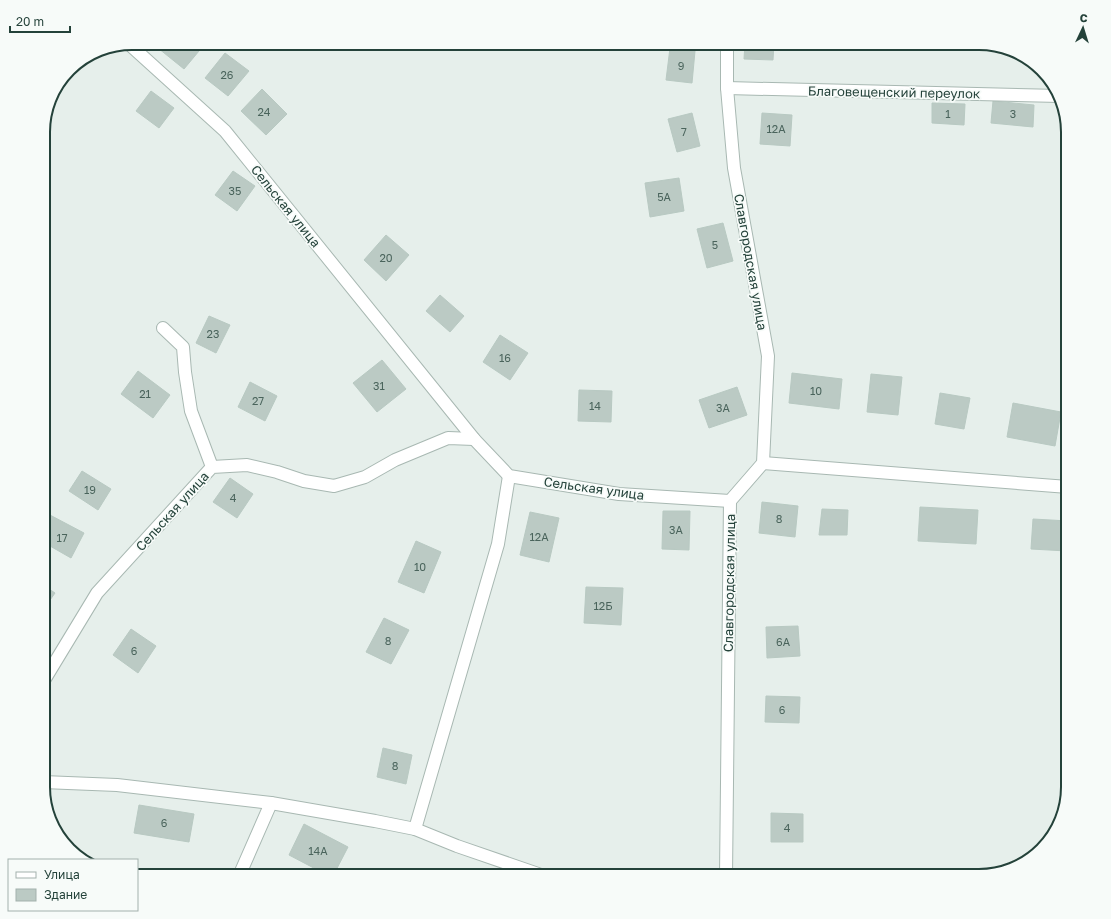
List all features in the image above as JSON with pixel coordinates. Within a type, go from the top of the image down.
[{"type":"street","name":"Сельская улица","points":[[136,50],[226,131],[474,439],[508,476],[620,494],[730,501]]},
{"type":"street","name":"Славгородская улица","points":[[726,869],[730,501],[763,463],[768,356],[734,168],[727,88],[727,50]]},
{"type":"street","name":"Благовещенский переулок","points":[[727,88],[1053,96]]},
{"type":"street","points":[[163,328],[183,347],[184,372],[192,411],[212,467]]},
{"type":"street","name":"Сельская улица","points":[[50,670],[97,593],[212,467],[247,465],[277,472],[304,482],[334,486],[365,477],[395,460],[448,438],[474,439]]},
{"type":"street","points":[[763,463],[1061,486]]},
{"type":"street","points":[[415,829],[498,544],[508,476]]},
{"type":"street","points":[[50,782],[117,785],[271,803],[415,829],[524,869]]},
{"type":"street","points":[[242,869],[271,803]]},
{"type":"building","points":[[160,50],[199,51],[184,69]]},
{"type":"building","points":[[670,50],[695,51],[692,83],[666,80]]},
{"type":"building","points":[[745,50],[774,50],[773,60],[744,59]]},
{"type":"building","points":[[225,53],[249,71],[228,96],[205,78]]},
{"type":"building","points":[[262,89],[287,114],[266,135],[241,111]]},
{"type":"building","points":[[151,91],[174,108],[159,128],[136,111]]},
{"type":"building","points":[[993,101],[1034,105],[1033,127],[991,123]]},
{"type":"building","points":[[932,103],[965,104],[964,125],[932,123]]},
{"type":"building","points":[[692,113],[700,146],[677,152],[668,119]]},
{"type":"building","points":[[762,113],[792,115],[790,146],[760,144]]},
{"type":"building","points":[[233,171],[255,186],[237,211],[215,195]]},
{"type":"building","points":[[679,178],[684,211],[650,217],[645,183]]},
{"type":"building","points":[[723,223],[733,261],[707,268],[697,229]]},
{"type":"building","points":[[386,235],[409,255],[386,281],[364,260]]},
{"type":"building","points":[[440,295],[464,316],[450,332],[426,311]]},
{"type":"building","points":[[209,316],[230,325],[216,353],[196,343]]},
{"type":"building","points":[[500,335],[528,353],[510,380],[483,362]]},
{"type":"building","points":[[382,360],[406,389],[377,412],[353,383]]},
{"type":"building","points":[[138,371],[170,395],[153,418],[121,394]]},
{"type":"building","points":[[792,373],[842,379],[839,409],[789,403]]},
{"type":"building","points":[[871,374],[902,377],[898,415],[867,412]]},
{"type":"building","points":[[250,382],[277,396],[265,421],[238,407]]},
{"type":"building","points":[[737,387],[747,415],[709,428],[699,400]]},
{"type":"building","points":[[579,390],[612,391],[611,422],[578,421]]},
{"type":"building","points":[[940,393],[970,398],[964,429],[935,424]]},
{"type":"building","points":[[1013,403],[1061,412],[1055,446],[1007,437]]},
{"type":"building","points":[[82,471],[111,489],[98,510],[69,491]]},
{"type":"building","points":[[230,478],[253,494],[237,518],[213,502]]},
{"type":"building","points":[[762,502],[798,506],[795,537],[759,533]]},
{"type":"building","points":[[920,507],[978,510],[976,544],[918,541]]},
{"type":"building","points":[[822,509],[848,510],[847,535],[819,535]]},
{"type":"building","points":[[663,511],[690,511],[689,550],[662,549]]},
{"type":"building","points":[[530,512],[559,518],[549,562],[520,555]]},
{"type":"building","points":[[50,515],[84,533],[71,558],[50,546]]},
{"type":"building","points":[[1033,519],[1061,521],[1061,551],[1031,549]]},
{"type":"building","points":[[416,541],[441,552],[424,593],[398,582]]},
{"type":"building","points":[[586,587],[623,588],[621,625],[584,623]]},
{"type":"building","points":[[50,590],[55,593],[50,600]]},
{"type":"building","points":[[384,618],[409,630],[391,664],[366,652]]},
{"type":"building","points":[[798,626],[800,656],[767,658],[766,627]]},
{"type":"building","points":[[131,629],[156,646],[138,673],[113,655]]},
{"type":"building","points":[[766,696],[800,697],[799,723],[765,722]]},
{"type":"building","points":[[383,748],[412,755],[406,784],[377,777]]},
{"type":"building","points":[[139,805],[194,814],[189,842],[134,833]]},
{"type":"building","points":[[771,813],[803,814],[803,842],[771,842]]},
{"type":"building","points":[[304,824],[348,847],[337,869],[316,869],[289,855]]}]
